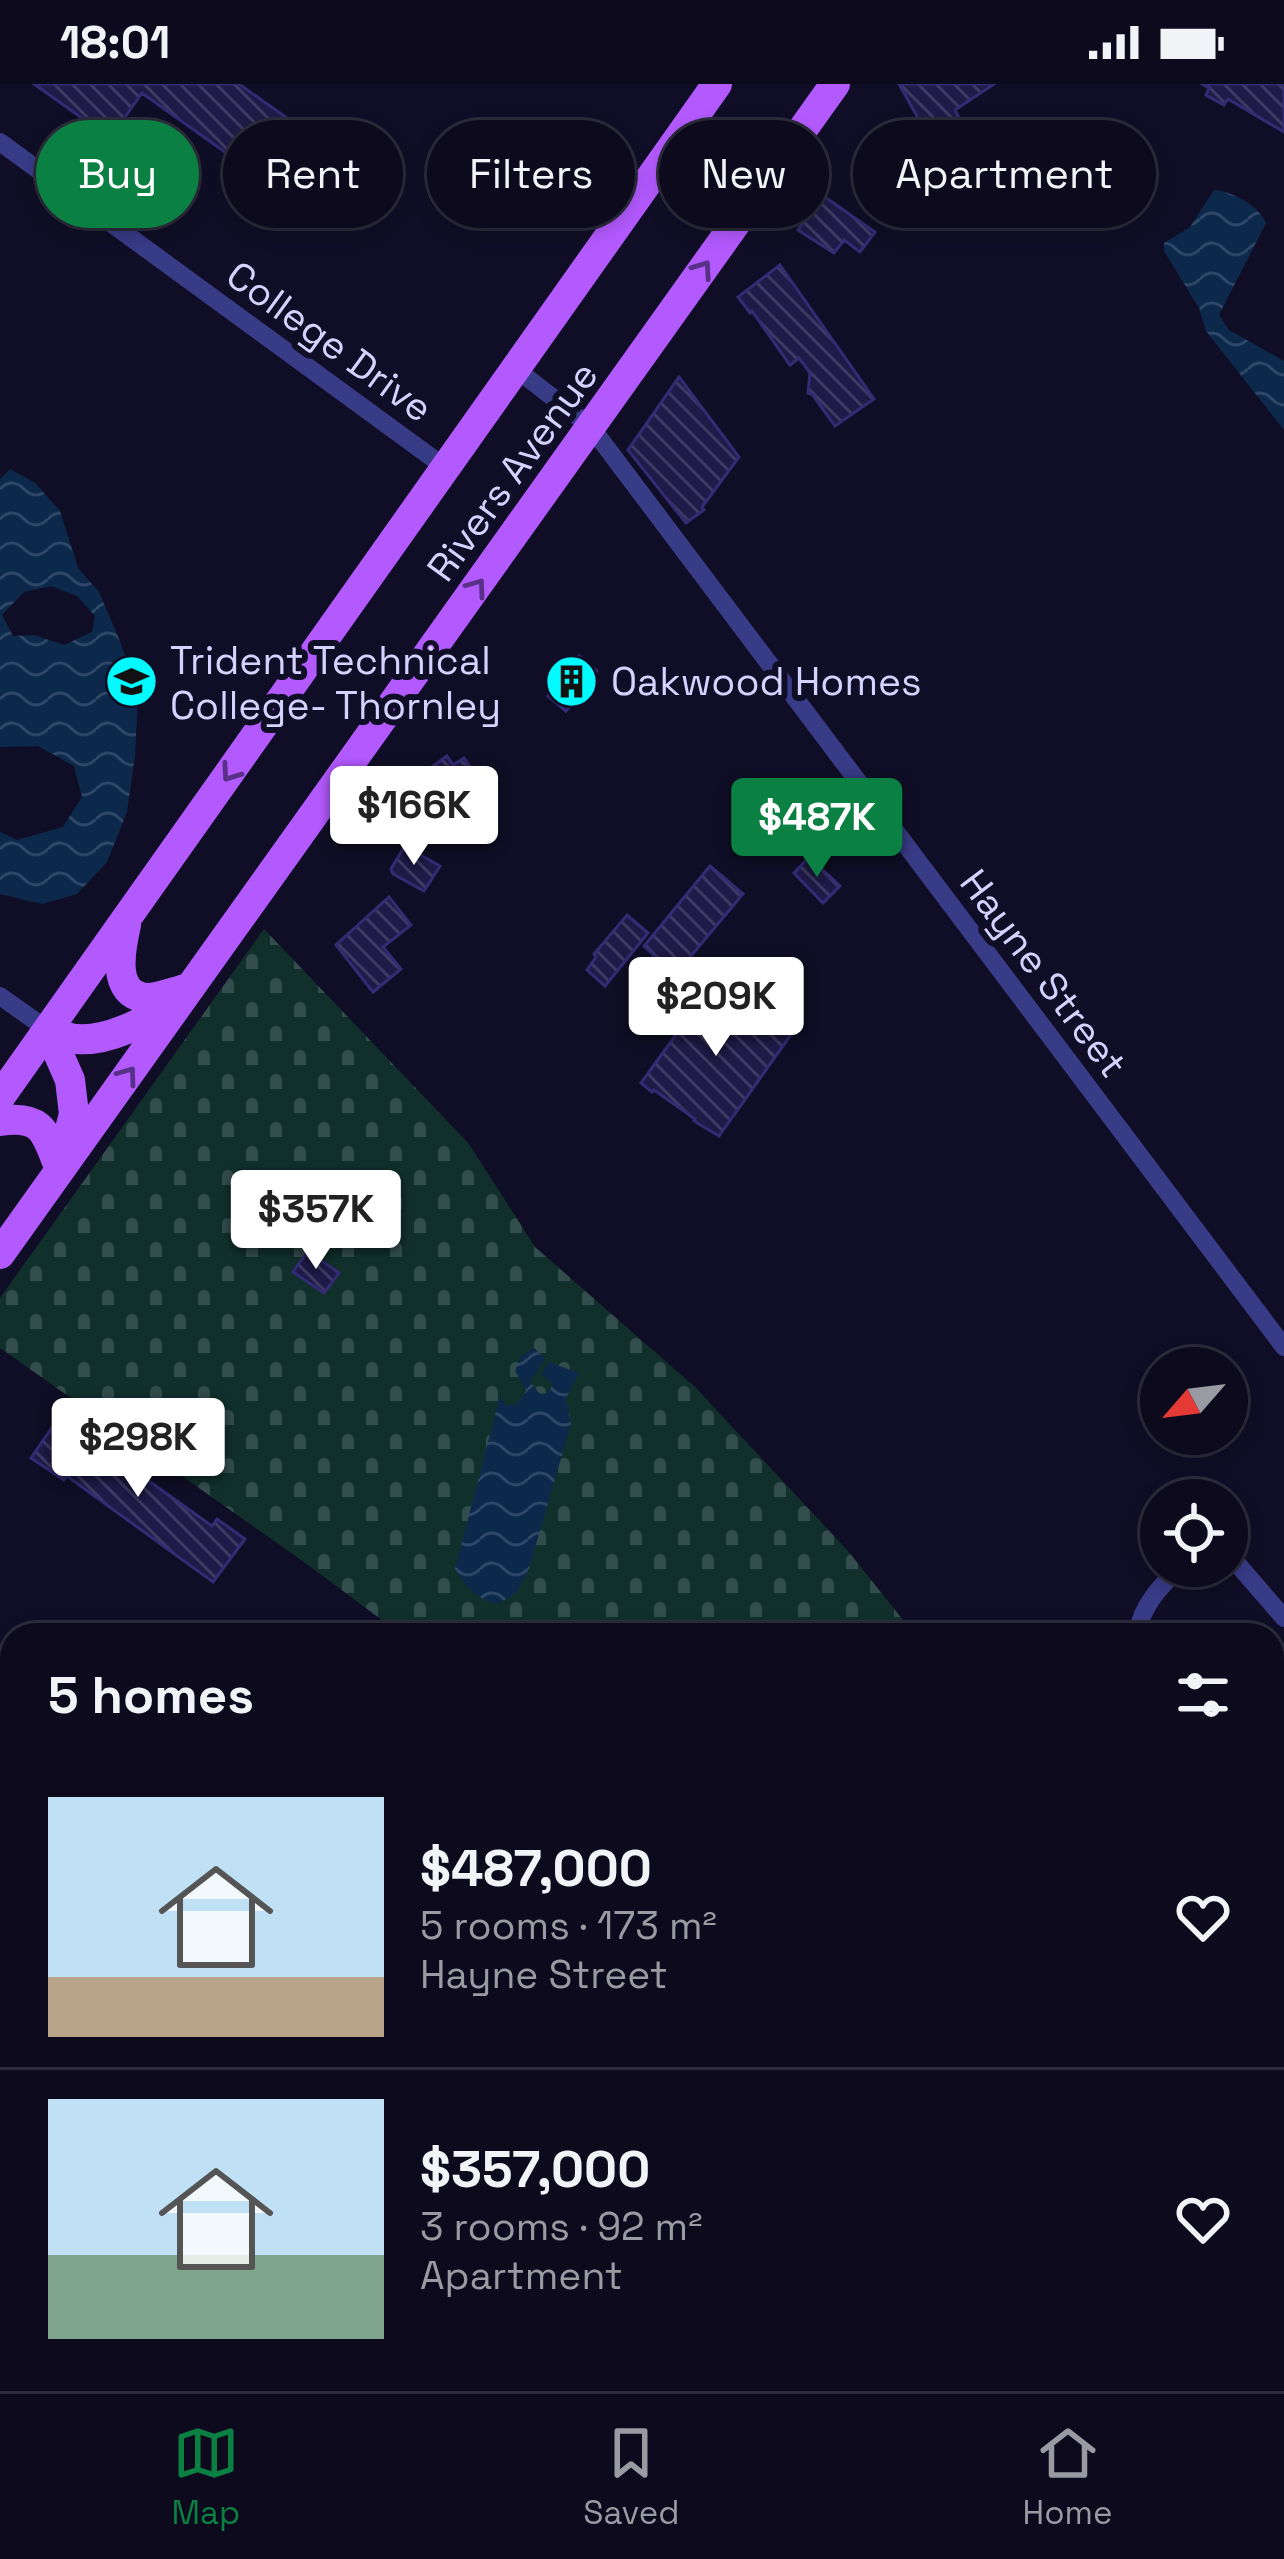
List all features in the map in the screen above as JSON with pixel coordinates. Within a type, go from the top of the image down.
[{"type":"main road","name":"Rivers Avenue","points":[[0,1097],[718,84]]},
{"type":"main road","name":"Rivers Avenue","points":[[0,1254],[836,84]]},
{"type":"main road","points":[[127,919],[119,965],[131,990],[151,998],[186,993]]},
{"type":"main road","points":[[48,1030],[78,1040],[107,1035],[140,1025],[186,993]]},
{"type":"main road","points":[[48,1030],[70,1080],[74,1114],[60,1170]]},
{"type":"main road","points":[[0,1121],[29,1120],[44,1130],[60,1170]]},
{"type":"street","name":"College Drive","points":[[0,142],[446,468]]},
{"type":"street","name":"Hayne Street","points":[[516,369],[591,428],[1284,1347]]},
{"type":"street","points":[[0,996],[48,1030]]},
{"type":"street","points":[[1248,1576],[1284,1618]]},
{"type":"street","points":[[1139,1623],[1159,1587]]},
{"type":"green space","points":[[264,929],[469,1144],[535,1247],[695,1387],[848,1551],[905,1623],[386,1623],[0,1348],[0,1298]]},
{"type":"water","points":[[1214,190],[1244,200],[1266,223],[1219,315],[1229,330],[1284,361],[1284,430],[1206,331],[1199,308],[1164,251],[1164,243],[1190,227]]},
{"type":"water","points":[[10,469],[35,483],[60,511],[78,568],[99,592],[138,694],[127,812],[107,862],[77,894],[42,904],[0,894],[0,832],[17,840],[63,827],[82,797],[74,766],[38,746],[0,747],[0,479]],"holes":[[[51,586],[77,596],[95,616],[92,632],[64,645],[34,635],[13,636],[2,615],[24,592]]]},
{"type":"water","points":[[534,1348],[545,1358],[530,1382],[540,1394],[553,1385],[541,1374],[549,1362],[579,1373],[566,1398],[571,1424],[528,1572],[516,1593],[498,1604],[472,1591],[455,1569],[500,1396],[506,1405],[516,1405],[526,1391],[515,1371],[521,1356]]},
{"type":"building","points":[[34,84],[239,84],[290,120],[223,120],[223,151],[199,134],[199,120],[180,120],[142,93],[123,120],[85,120]]},
{"type":"building","points":[[899,84],[994,84],[955,110],[960,120],[919,120]]},
{"type":"building","points":[[1202,84],[1284,84],[1284,132],[1228,99],[1224,105],[1206,95],[1209,88]]},
{"type":"building","points":[[829,200],[853,217],[853,228],[875,232],[860,252],[844,240],[834,253],[798,230],[829,228]]},
{"type":"building","points":[[780,265],[874,399],[835,426],[808,393],[810,373],[799,358],[790,365],[738,297]]},
{"type":"building","points":[[679,377],[739,457],[704,510],[686,523],[628,450]]},
{"type":"building","name":"Oakwood Homes","points":[[579,656],[597,671],[566,711],[548,696],[558,684],[552,678],[564,664],[570,669]]},
{"type":"building","points":[[447,756],[453,765],[464,758],[494,802],[457,831],[423,787],[432,780],[425,772]]},
{"type":"building","points":[[407,842],[440,866],[424,891],[391,869]]},
{"type":"building","points":[[809,857],[840,886],[823,903],[794,873]]},
{"type":"building","points":[[710,866],[743,894],[675,975],[644,946]]},
{"type":"building","points":[[389,897],[411,925],[383,947],[401,969],[373,992],[336,945]]},
{"type":"building","points":[[627,915],[648,933],[605,986],[587,970],[594,954]]},
{"type":"building","points":[[714,982],[790,1036],[719,1136],[641,1083]]},
{"type":"building","points":[[308,1251],[339,1273],[324,1293],[293,1272]]},
{"type":"building","points":[[59,1417],[212,1526],[217,1519],[245,1539],[213,1582],[67,1476],[64,1480],[31,1458]]},
{"type":"place","name":"Oakwood Homes","points":[[572,681]]},
{"type":"place","name":"Trident Technical College- Thornley","points":[[131,682]]}]
